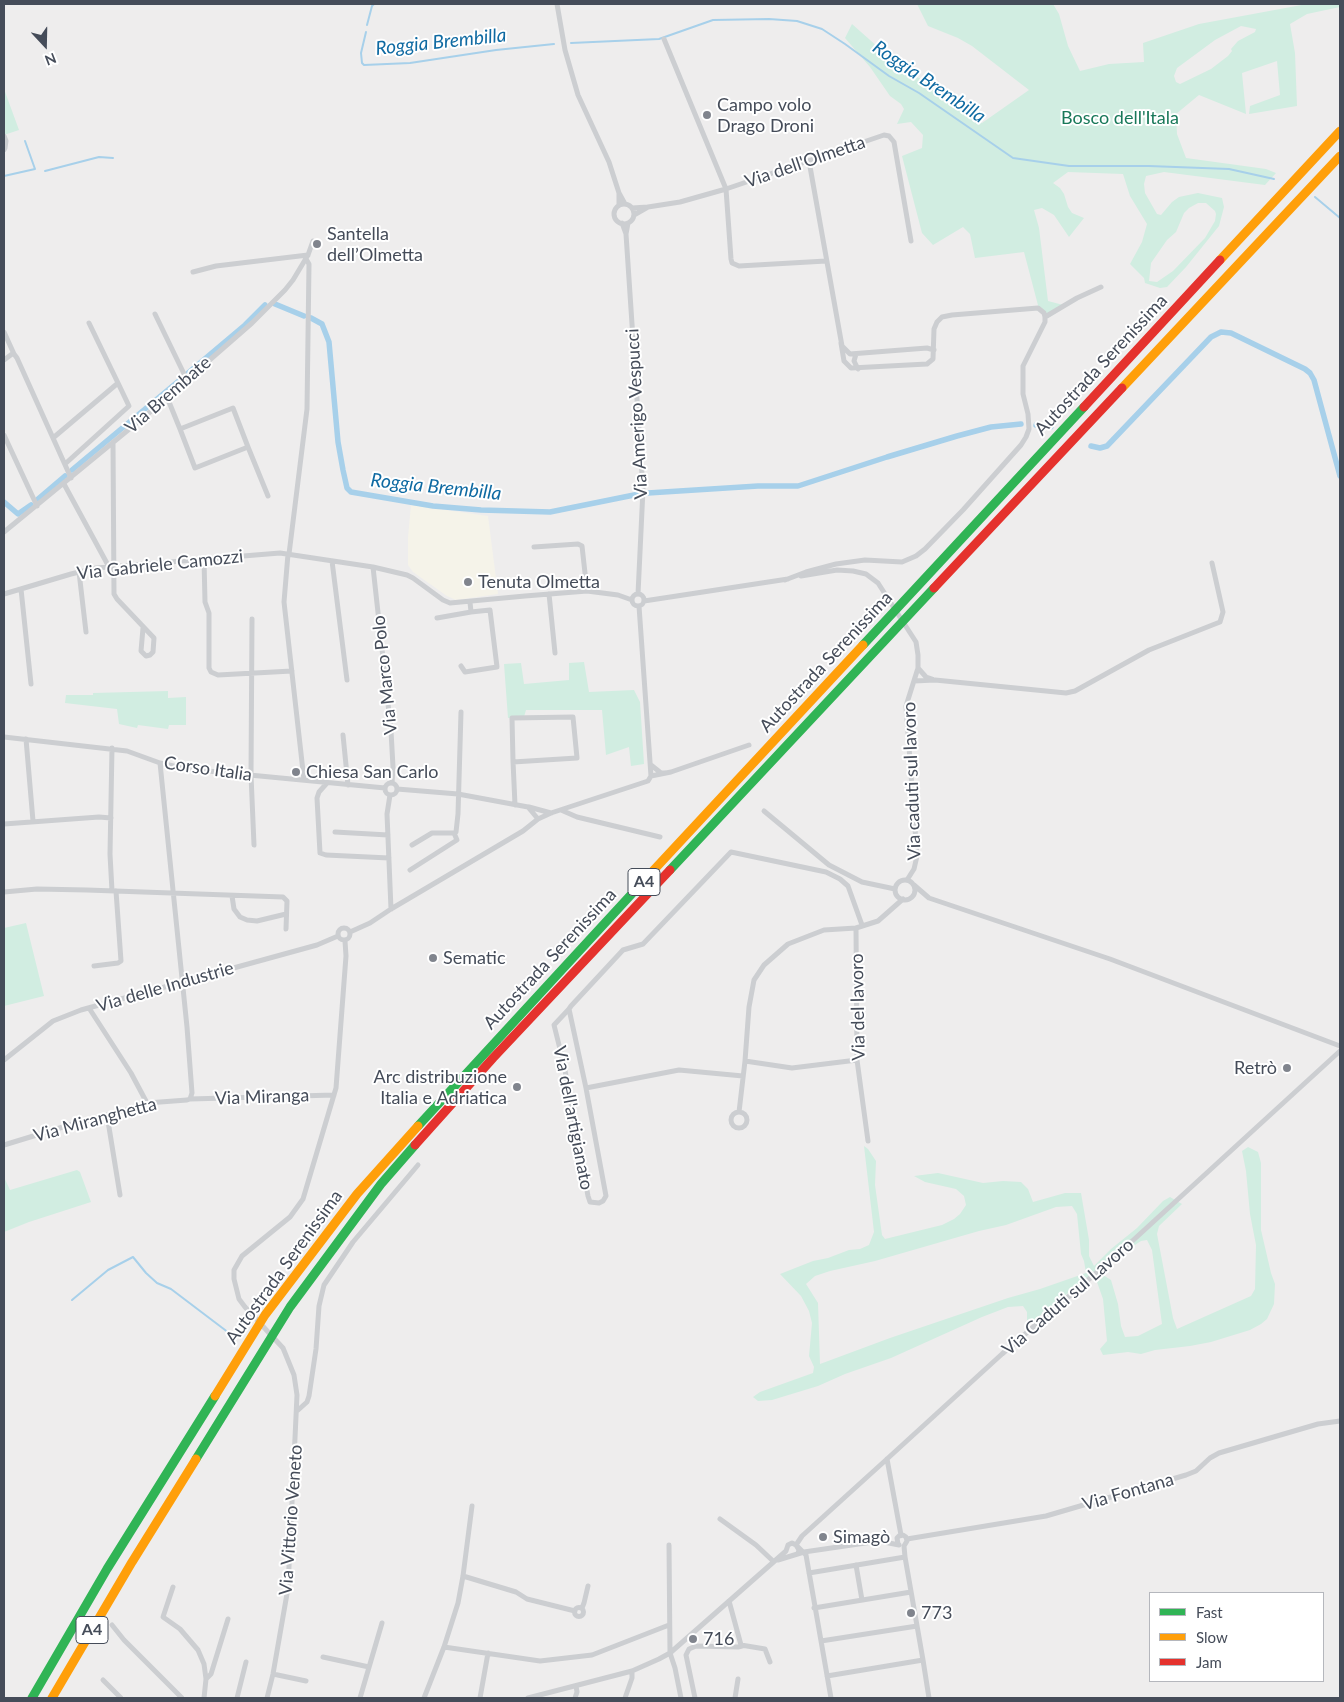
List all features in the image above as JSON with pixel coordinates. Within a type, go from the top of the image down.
[{"type":"highway","name":"Autostrada Serenissima","points":[[32,1698],[107,1569],[265,1316],[357,1194],[472,1066],[1340,131]]},
{"type":"highway","name":"Autostrada Serenissima","points":[[52,1698],[132,1562],[290,1307],[381,1184],[493,1058],[1340,156]]},
{"type":"street","name":"Via Amerigo Vespucci","points":[[557,4],[565,50],[578,95],[609,162],[622,204],[616,209],[614,214],[617,220],[625,223],[643,488],[638,594]]},
{"type":"street","name":"Via dell'Olmetta","points":[[664,39],[726,189]]},
{"type":"street","name":"Via dell'Olmetta","points":[[632,208],[680,202],[726,189],[884,135],[889,136],[894,142],[911,241]]},
{"type":"street","points":[[4,136],[6,148],[4,150]]},
{"type":"street","points":[[785,580],[836,564],[874,560],[902,562],[916,556],[925,549],[1021,446],[1029,428],[1023,394],[1023,366],[1045,322],[1044,313],[1038,308],[942,317],[936,322],[934,329],[933,359],[927,364],[851,368],[844,361],[808,161]]},
{"type":"street","points":[[726,189],[731,259],[735,265],[826,261]]},
{"type":"street","points":[[622,204],[632,208],[634,215]]},
{"type":"street","points":[[625,223],[632,220],[634,215],[648,207]]},
{"type":"street","name":"Via Brembate","points":[[4,532],[64,484],[252,323],[293,280],[307,257],[313,240]]},
{"type":"street","points":[[193,272],[216,266],[307,257],[309,264],[307,409],[288,554],[284,602],[304,780]]},
{"type":"street","points":[[1045,317],[1077,298],[1102,288]]},
{"type":"street","points":[[155,314],[187,380]]},
{"type":"street","points":[[65,464],[129,406],[89,323]]},
{"type":"street","points":[[4,332],[12,355],[17,358],[71,478]]},
{"type":"street","points":[[841,343],[845,351],[850,354],[926,348],[934,350]]},
{"type":"street","points":[[856,354],[854,361],[858,369]]},
{"type":"street","points":[[4,360],[12,355]]},
{"type":"street","points":[[53,438],[118,383]]},
{"type":"street","points":[[167,397],[195,468],[248,447]]},
{"type":"street","points":[[180,429],[232,408],[268,496]]},
{"type":"street","points":[[4,434],[36,506]]},
{"type":"street","points":[[113,442],[111,567],[115,597],[154,638],[153,652],[146,656],[141,651],[143,628]]},
{"type":"street","points":[[64,484],[111,567]]},
{"type":"street","points":[[534,548],[578,544],[582,546],[587,591]]},
{"type":"street","name":"Via Gabriele Camozzi","points":[[4,594],[79,572],[111,567],[280,553],[373,568],[413,578],[450,603],[587,591],[618,595],[632,600]]},
{"type":"street","points":[[204,559],[205,602],[209,613],[209,668],[211,672],[218,675],[292,671]]},
{"type":"street","points":[[332,561],[347,680]]},
{"type":"street","points":[[914,681],[935,680],[1066,693],[1075,691],[1149,650],[1220,622],[1223,612],[1212,563]]},
{"type":"street","name":"Via Marco Polo","points":[[373,568],[391,731],[394,767],[392,783]]},
{"type":"street","points":[[639,606],[644,601],[785,580],[838,570],[866,574],[878,583],[916,642],[918,668],[926,677],[935,680]]},
{"type":"street","points":[[79,572],[86,632]]},
{"type":"street","points":[[21,589],[31,684]]},
{"type":"street","points":[[549,594],[555,653]]},
{"type":"street","points":[[639,606],[633,604],[632,600],[635,595],[642,595],[644,601]]},
{"type":"street","points":[[470,602],[471,612]]},
{"type":"street","points":[[639,606],[652,776]]},
{"type":"street","points":[[437,618],[490,610],[498,667],[465,672],[461,666]]},
{"type":"street","points":[[252,619],[251,775],[254,845]]},
{"type":"street","name":"Via caduti sul lavoro","points":[[907,880],[914,869],[917,856],[906,706],[918,668]]},
{"type":"street","points":[[410,870],[456,840],[454,833],[456,832],[458,814],[461,712]]},
{"type":"street","points":[[513,762],[577,758],[573,717],[512,718],[513,762],[514,805]]},
{"type":"street","points":[[343,736],[348,785]]},
{"type":"street","name":"Corso Italia","points":[[4,737],[112,748],[127,751],[160,763],[187,769],[385,788]]},
{"type":"street","points":[[26,739],[33,822]]},
{"type":"street","name":"Via delle Industrie","points":[[4,1060],[53,1022],[89,1008],[317,945],[338,936],[342,928],[350,932],[370,924],[391,909],[523,832],[538,819],[648,781],[652,776],[666,774],[749,745]]},
{"type":"street","points":[[94,966],[118,964],[121,961],[110,854],[112,748]]},
{"type":"street","name":"Via Miranga","points":[[160,763],[183,982],[192,1093],[189,1100],[334,1095]]},
{"type":"street","points":[[651,765],[661,773],[666,774]]},
{"type":"street","points":[[327,783],[319,792],[317,798],[320,852],[326,855],[389,858]]},
{"type":"street","points":[[390,795],[386,792],[387,784],[392,783],[397,789]]},
{"type":"street","points":[[397,789],[458,794],[551,813]]},
{"type":"street","points":[[390,795],[395,793],[397,789]]},
{"type":"street","points":[[390,795],[387,814],[391,909]]},
{"type":"street","points":[[528,807],[538,819]]},
{"type":"street","points":[[528,807],[532,816],[532,824]]},
{"type":"street","points":[[560,810],[577,817],[660,836]]},
{"type":"street","points":[[764,811],[829,865],[862,882],[895,889],[896,894],[903,900]]},
{"type":"street","points":[[4,824],[100,817],[111,818]]},
{"type":"street","points":[[335,832],[388,835]]},
{"type":"street","points":[[412,845],[432,833],[454,833]]},
{"type":"street","name":"Via dell'artigianato","points":[[569,1009],[606,1196],[604,1202],[599,1203],[590,1202],[588,1196],[564,1065],[554,1025],[623,950],[643,944],[731,852],[826,872],[840,879],[848,886],[862,925]]},
{"type":"street","name":"Via Caduti sul Lavoro","points":[[895,889],[898,883],[907,880],[929,898],[1110,959],[1340,1046]]},
{"type":"street","name":"Via Caduti sul Lavoro","points":[[903,900],[909,899],[913,894],[914,886]]},
{"type":"street","points":[[4,892],[37,889],[283,897],[287,901],[286,929]]},
{"type":"street","points":[[232,896],[234,909],[240,917],[247,920],[257,921],[286,914]]},
{"type":"street","name":"Via del lavoro","points":[[868,1141],[857,1060],[856,928],[878,921],[903,900]]},
{"type":"street","points":[[739,1112],[749,1007],[754,980],[764,965],[788,944],[824,930],[856,928]]},
{"type":"street","points":[[338,936],[341,940],[345,941],[350,937],[350,932]]},
{"type":"street","name":"Via Vittorio Veneto","points":[[267,1698],[274,1674],[288,1588],[298,1395],[294,1375],[285,1353],[239,1299],[234,1279],[234,1270],[242,1256],[290,1218],[303,1199],[336,1088],[346,956],[345,941]]},
{"type":"street","points":[[89,1008],[131,1073],[147,1103]]},
{"type":"street","name":"Via Caduti sul Lavoro","points":[[797,1546],[802,1536],[1002,1354],[1117,1256],[1340,1051]]},
{"type":"street","points":[[745,1060],[792,1068],[857,1060]]},
{"type":"street","points":[[586,1088],[680,1070],[743,1076]]},
{"type":"street","name":"Via Miranghetta","points":[[4,1145],[147,1103],[189,1100]]},
{"type":"street","points":[[106,1115],[120,1195]]},
{"type":"street","points":[[297,1411],[307,1402],[309,1396],[316,1349],[319,1306],[324,1285],[353,1242],[418,1165]]},
{"type":"street","name":"Via Fontana","points":[[907,1539],[1046,1516],[1186,1475],[1196,1471],[1210,1458],[1219,1453],[1318,1424],[1340,1420]]},
{"type":"street","points":[[887,1459],[901,1535]]},
{"type":"street","points":[[424,1698],[458,1603],[472,1506]]},
{"type":"street","points":[[720,1519],[756,1545],[773,1562]]},
{"type":"street","points":[[901,1535],[907,1539],[907,1543],[904,1546],[904,1557],[929,1698]]},
{"type":"street","points":[[898,1544],[897,1538],[901,1535]]},
{"type":"street","points":[[788,1553],[795,1556],[801,1552],[879,1541],[904,1546]]},
{"type":"street","points":[[788,1553],[787,1547],[790,1544],[797,1546],[809,1573],[831,1698]]},
{"type":"street","points":[[668,1545],[670,1653],[676,1668],[681,1698]]},
{"type":"street","points":[[528,1698],[632,1671],[670,1653],[773,1562],[788,1553]]},
{"type":"street","points":[[809,1573],[904,1557]]},
{"type":"street","points":[[856,1565],[862,1600]]},
{"type":"street","points":[[463,1576],[516,1592],[527,1600],[575,1611],[577,1608],[582,1608],[588,1586]]},
{"type":"street","points":[[173,1586],[163,1617],[180,1629],[198,1650],[204,1664],[206,1679],[204,1698]]},
{"type":"street","points":[[814,1608],[911,1592]]},
{"type":"street","points":[[729,1600],[742,1646]]},
{"type":"street","points":[[206,1679],[211,1674],[228,1619]]},
{"type":"street","points":[[360,1698],[382,1623]]},
{"type":"street","points":[[112,1625],[124,1640],[182,1698]]},
{"type":"street","points":[[444,1646],[540,1661],[585,1656],[669,1625]]},
{"type":"street","points":[[821,1642],[917,1626]]},
{"type":"street","points":[[694,1698],[686,1655],[689,1649],[696,1646],[742,1646],[765,1649],[770,1662]]},
{"type":"street","points":[[480,1698],[488,1654]]},
{"type":"street","points":[[323,1657],[369,1667]]},
{"type":"street","points":[[827,1676],[923,1660]]},
{"type":"street","points":[[236,1698],[246,1662]]},
{"type":"street","points":[[625,1698],[632,1678],[632,1671]]},
{"type":"street","points":[[274,1674],[306,1682]]},
{"type":"street","points":[[735,1698],[738,1679]]},
{"type":"street","points":[[103,1680],[121,1698]]},
{"type":"street","points":[[575,1698],[576,1686]]},
{"type":"street","points":[[680,1690],[692,1687]]},
{"type":"shaded area","points":[[411,505],[488,516],[498,594],[456,600],[447,596],[413,572],[408,565]]},
{"type":"green space","name":"Bosco dell'Itala","points":[[917,4],[1053,4],[1059,14],[1068,46],[1080,71],[1109,64],[1144,62],[1143,43],[1199,24],[1307,4],[1340,4],[1340,7],[1307,14],[1290,24],[1295,53],[1297,106],[1249,114],[1250,106],[1280,95],[1277,61],[1242,73],[1246,114],[1199,95],[1176,114],[1177,134],[1186,158],[1266,169],[1276,173],[1265,185],[1164,172],[1146,176],[1144,184],[1145,193],[1157,214],[1161,215],[1179,197],[1198,193],[1222,198],[1224,207],[1219,226],[1167,287],[1160,288],[1145,283],[1144,278],[1130,264],[1142,242],[1147,224],[1130,196],[1123,174],[1068,172],[1053,183],[1064,194],[1072,213],[1084,218],[1069,237],[1054,215],[1042,208],[1034,210],[1039,228],[1048,301],[1067,306],[1048,318],[1039,309],[1024,252],[975,258],[970,234],[963,227],[933,245],[922,233],[902,156],[922,148],[923,135],[911,122],[897,124],[904,109],[901,104],[890,96],[870,67],[845,38],[852,24],[905,71],[941,89],[982,123],[1029,90],[972,46],[928,26]],"holes":[[[1241,26],[1256,29],[1255,32],[1238,41],[1228,56],[1211,69],[1180,84],[1176,82],[1174,76],[1177,68],[1215,40]],[[1198,203],[1206,203],[1216,214],[1215,221],[1205,238],[1173,271],[1157,282],[1149,281],[1151,263],[1167,240],[1176,232],[1184,213]]]},
{"type":"green space","points":[[4,89],[19,130],[4,135]]},
{"type":"green space","points":[[584,662],[589,692],[634,690],[640,702],[644,764],[631,766],[629,747],[606,755],[602,710],[526,710],[524,717],[508,718],[504,664],[521,663],[524,684],[569,680],[569,663]]},
{"type":"green space","points":[[168,691],[168,698],[186,697],[186,725],[169,725],[168,729],[138,725],[137,728],[119,724],[117,709],[65,703],[66,695]]},
{"type":"green space","points":[[26,923],[44,996],[4,1006],[4,928]]},
{"type":"green space","points":[[864,1146],[876,1161],[875,1185],[882,1235],[885,1239],[942,1225],[960,1214],[966,1205],[964,1196],[956,1189],[925,1182],[914,1176],[938,1173],[983,1183],[1021,1182],[1028,1189],[1033,1202],[1065,1193],[1081,1193],[1089,1240],[1089,1256],[1094,1266],[1137,1228],[1163,1201],[1170,1197],[1182,1204],[1159,1226],[1157,1234],[1173,1318],[1177,1329],[1251,1296],[1255,1289],[1256,1245],[1242,1151],[1248,1147],[1258,1152],[1261,1163],[1261,1230],[1275,1284],[1274,1304],[1267,1319],[1261,1324],[1250,1330],[1211,1342],[1155,1350],[1141,1354],[1128,1352],[1103,1355],[1100,1349],[1107,1341],[1103,1299],[1097,1282],[1103,1275],[1111,1280],[1125,1337],[1138,1336],[1162,1324],[1152,1250],[1147,1240],[1141,1241],[1094,1272],[1036,1319],[1027,1323],[1027,1312],[1023,1306],[1008,1307],[891,1358],[845,1374],[818,1386],[772,1400],[758,1401],[753,1397],[760,1392],[813,1373],[814,1367],[809,1356],[812,1323],[809,1311],[801,1296],[780,1274],[813,1261],[869,1245],[874,1232]],"holes":[[[1072,1206],[1077,1214],[1081,1254],[1086,1273],[890,1338],[820,1364],[818,1303],[806,1284],[815,1276],[1006,1225],[1056,1207]]]},
{"type":"green space","points":[[77,1170],[80,1172],[91,1202],[4,1232],[4,1177],[10,1190]]},
{"type":"waterway","name":"Roggia Brembilla","points":[[367,25],[374,4]]},
{"type":"waterway","name":"Roggia Brembilla","points":[[571,43],[659,39],[713,20],[769,19],[797,21],[822,29],[1013,158],[1069,166],[1229,169],[1274,179]]},
{"type":"waterway","name":"Roggia Brembilla","points":[[366,32],[361,53],[364,65],[410,63],[496,50],[554,44]]},
{"type":"waterway","points":[[4,176],[35,169],[25,141]]},
{"type":"waterway","points":[[45,171],[99,157],[113,158]]},
{"type":"waterway","name":"Roggia Brembilla","points":[[1315,197],[1340,218]]},
{"type":"waterway","name":"Roggia Brembilla","points":[[275,304],[304,316]]},
{"type":"waterway","name":"Roggia Brembilla","points":[[188,373],[245,325],[265,305]]},
{"type":"waterway","name":"Roggia Brembilla","points":[[311,318],[322,324],[329,342],[338,442],[347,488],[351,492],[433,506],[481,510],[550,512],[639,494]]},
{"type":"waterway","name":"Roggia Brembilla","points":[[1091,446],[1100,448],[1107,446],[1211,337],[1221,332],[1231,333],[1310,373],[1314,380],[1340,476]]},
{"type":"waterway","name":"Roggia Brembilla","points":[[72,470],[181,379]]},
{"type":"waterway","name":"Roggia Brembilla","points":[[648,493],[758,486],[798,486],[957,436],[991,427],[1021,424]]},
{"type":"waterway","name":"Roggia Brembilla","points":[[1036,425],[1051,427]]},
{"type":"waterway","name":"Roggia Brembilla","points":[[38,499],[65,476]]},
{"type":"waterway","name":"Roggia Brembilla","points":[[4,502],[18,514],[31,505]]},
{"type":"waterway","points":[[72,1300],[108,1270],[133,1257],[157,1283],[171,1289],[233,1336]]},
{"type":"traffic: fast","points":[[863,645],[1084,407]]},
{"type":"traffic: fast","points":[[670,870],[934,588]]},
{"type":"traffic: fast","points":[[418,1126],[651,873]]},
{"type":"traffic: fast","points":[[196,1459],[290,1307],[381,1184],[415,1145]]},
{"type":"traffic: fast","points":[[32,1698],[107,1569],[215,1396]]},
{"type":"traffic: slow","points":[[1220,260],[1340,131]]},
{"type":"traffic: slow","points":[[1122,388],[1340,156]]},
{"type":"traffic: slow","points":[[651,873],[863,645]]},
{"type":"traffic: slow","points":[[215,1396],[265,1315],[357,1194],[418,1126]]},
{"type":"traffic: slow","points":[[52,1698],[132,1562],[196,1459]]},
{"type":"traffic: jam","points":[[1084,407],[1220,260]]},
{"type":"traffic: jam","points":[[934,588],[1122,388]]},
{"type":"traffic: jam","points":[[415,1145],[493,1058],[670,870]]},
{"type":"place","name":"Campo volo Drago Droni","points":[[707,115]]},
{"type":"place","name":"Santella dell’Olmetta","points":[[317,244]]},
{"type":"place","name":"Tenuta Olmetta","points":[[468,582]]},
{"type":"place","name":"Chiesa San Carlo","points":[[296,772]]},
{"type":"place","name":"Sematic","points":[[433,958]]},
{"type":"place","name":"Retrò","points":[[1287,1068]]},
{"type":"place","name":"Arc distribuzione Italia e Adriatica","points":[[517,1087]]},
{"type":"place","name":"Simagò","points":[[823,1537]]},
{"type":"place","name":"773","points":[[911,1613]]},
{"type":"place","name":"716","points":[[693,1639]]}]
